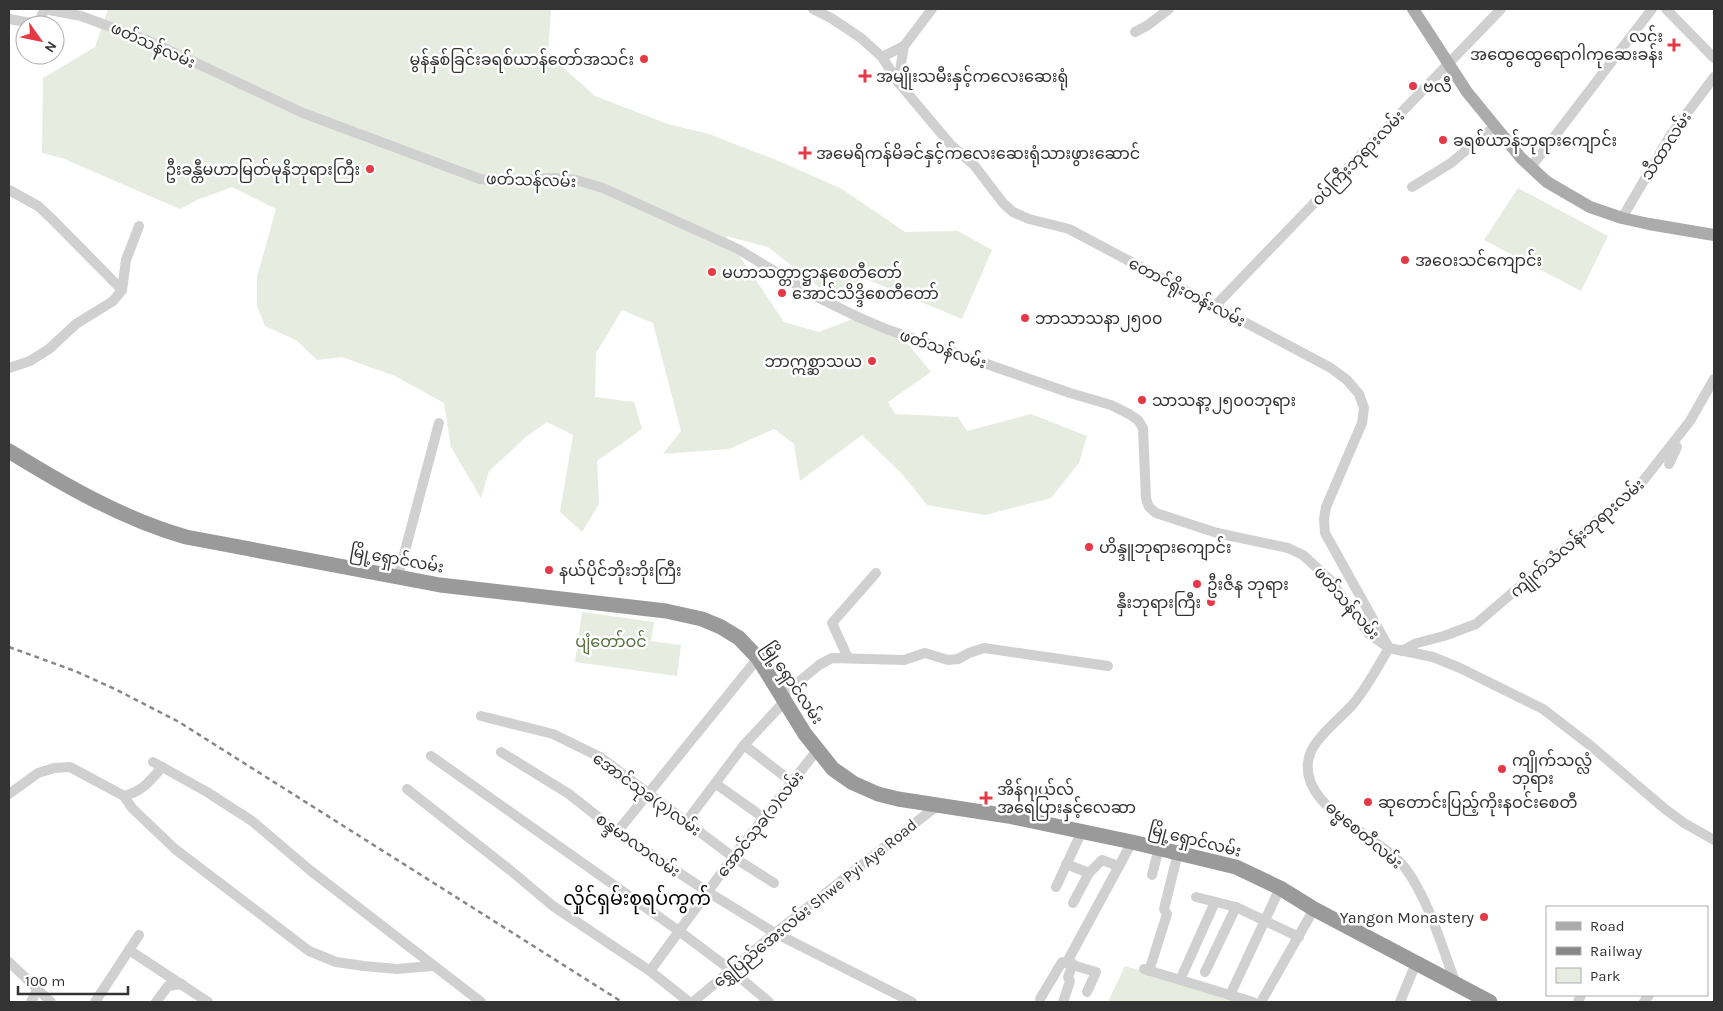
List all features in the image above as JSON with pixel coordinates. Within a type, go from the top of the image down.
[{"type":"highway","name":"မြို့ရှောင်လမ်း","points":[[9,451],[92,498],[166,532],[186,537],[440,585],[666,612],[702,619],[731,632],[758,658],[796,721],[833,769],[853,783],[878,794],[898,799],[1008,816],[1159,848],[1236,867],[1280,888],[1314,909],[1456,984],[1472,997],[1490,1002]]},
{"type":"main road","points":[[1413,9],[1467,92],[1521,158],[1547,182],[1590,207],[1622,218],[1714,235]]},
{"type":"street","points":[[9,19],[31,23],[39,21],[45,9]]},
{"type":"street","name":"ဖတ်သန်လမ်း","points":[[45,9],[81,13],[149,41],[303,113],[480,179],[506,182],[554,178],[576,180],[603,188],[738,248],[815,296],[879,326],[1070,393],[1111,405],[1138,420],[1143,428],[1146,499],[1149,507],[1156,513],[1218,533],[1288,548],[1303,555],[1330,580],[1369,634],[1388,648],[1433,658],[1460,668],[1543,709],[1591,746],[1665,809],[1684,823],[1714,840]]},
{"type":"street","name":"တောင်ရိုးတန်းလမ်း","points":[[813,9],[831,18],[861,38],[882,56],[898,82],[952,145],[974,165],[1003,203],[1013,212],[1029,219],[1069,229],[1331,368],[1347,380],[1359,394],[1364,408],[1362,423],[1326,507],[1324,519],[1325,533],[1388,648]]},
{"type":"street","points":[[898,82],[904,46],[932,9]]},
{"type":"street","points":[[1135,32],[1170,9]]},
{"type":"street","name":"ဝပ်ကြီးဘုရားလမ်း","points":[[1215,306],[1501,9]]},
{"type":"street","points":[[1530,167],[1652,9]]},
{"type":"street","points":[[1666,9],[1714,58]]},
{"type":"street","points":[[882,56],[904,46]]},
{"type":"street","name":"သီထာလမ်း","points":[[1622,218],[1670,136],[1714,77]]},
{"type":"street","points":[[1412,188],[1451,163],[1495,126]]},
{"type":"street","points":[[9,190],[38,206],[122,290]]},
{"type":"street","points":[[9,368],[30,362],[76,324],[113,301],[122,290],[126,260],[139,226]]},
{"type":"street","name":"ကျိုက်သံလန်းဘုရားလမ်း","points":[[1402,651],[1417,643],[1444,636],[1476,624],[1643,481],[1690,421],[1714,379]]},
{"type":"street","points":[[1668,464],[1690,421]]},
{"type":"street","points":[[398,577],[439,423]]},
{"type":"street","points":[[848,658],[832,623],[876,573]]},
{"type":"street","points":[[686,822],[744,745],[783,699],[819,665],[832,658],[904,660],[925,653],[948,660],[958,659],[984,648],[1108,666]]},
{"type":"street","name":"ဓမ္မစေတီလမ်း","points":[[1388,648],[1365,689],[1314,747],[1310,753],[1307,768],[1310,782],[1317,795],[1332,810],[1384,848],[1404,867],[1428,908],[1456,984]]},
{"type":"street","points":[[617,832],[758,658]]},
{"type":"street","name":"အောင်သုခ(၃)လမ်း","points":[[481,716],[552,734],[600,757],[733,857],[774,884]]},
{"type":"street","points":[[744,745],[792,782]]},
{"type":"street","name":"အောင်သုခ(၁)လမ်း","points":[[650,971],[733,857],[818,749]]},
{"type":"street","name":"စန္ဒမာလာလမ်း","points":[[501,752],[569,794],[617,832],[708,892],[776,933],[912,1002]]},
{"type":"street","points":[[431,756],[679,932],[731,970],[769,1002]]},
{"type":"street","points":[[124,796],[143,789],[157,765],[208,792],[252,821],[310,871],[481,1002]]},
{"type":"street","points":[[9,794],[38,773],[54,768],[70,767],[124,796],[132,808],[175,849],[309,951],[336,962],[364,966],[397,969],[432,966]]},
{"type":"street","points":[[716,784],[764,818]]},
{"type":"street","points":[[407,789],[553,906],[650,971],[691,1002]]},
{"type":"street","name":"ရွှေပြည်အေးလမ်း Shwe Pyi Aye Road","points":[[691,1002],[938,805]]},
{"type":"street","points":[[1056,887],[1082,831]]},
{"type":"street","points":[[1063,1002],[1070,981],[1068,977],[1070,963],[1118,866],[1132,842]]},
{"type":"street","points":[[1152,875],[1159,848]]},
{"type":"street","points":[[1178,853],[1164,909],[1167,914],[1146,970],[1253,1002]]},
{"type":"street","points":[[1073,903],[1089,873],[1102,860],[1118,866]]},
{"type":"street","points":[[1066,864],[1089,873]]},
{"type":"street","points":[[1230,995],[1280,888]]},
{"type":"street","points":[[1196,897],[1236,907],[1299,937]]},
{"type":"street","points":[[1180,980],[1215,902]]},
{"type":"street","points":[[1205,972],[1236,907]]},
{"type":"street","points":[[1261,1002],[1314,909]]},
{"type":"street","points":[[95,1002],[139,935]]},
{"type":"street","points":[[129,950],[208,1002]]},
{"type":"street","points":[[9,962],[51,1002]]},
{"type":"street","points":[[1040,999],[1059,963],[1062,962],[1096,972],[1087,992]]},
{"type":"street","points":[[1400,1002],[1416,963]]},
{"type":"street","points":[[156,1002],[168,986],[182,984]]},
{"type":"street","points":[[31,1002],[38,990]]},
{"type":"green space","points":[[108,9],[551,9],[548,54],[595,96],[668,124],[709,134],[781,162],[842,189],[905,232],[958,231],[992,250],[962,319],[866,279],[828,294],[768,247],[726,236],[784,322],[819,332],[858,317],[909,345],[931,372],[888,402],[895,414],[958,417],[967,431],[1031,414],[1087,436],[1079,463],[1051,498],[985,515],[927,505],[902,474],[862,435],[800,481],[794,444],[774,429],[729,449],[663,454],[681,431],[653,323],[622,310],[596,353],[595,397],[634,402],[642,429],[597,461],[599,504],[582,532],[560,512],[573,435],[547,422],[527,436],[489,471],[481,498],[451,447],[444,403],[395,376],[342,357],[317,360],[296,340],[265,326],[257,306],[257,277],[276,209],[232,187],[197,200],[180,209],[62,158],[42,153],[43,78],[95,47]]},
{"type":"green space","points":[[1518,188],[1608,236],[1581,291],[1484,240]]},
{"type":"green space","name":"ပျံတော်ဝင်","points":[[582,612],[654,622],[651,641],[681,645],[677,676],[575,662]]},
{"type":"green space","points":[[1125,966],[1241,1002],[1108,1002]]},
{"type":"railway","points":[[9,647],[75,671],[179,722],[622,1002]]},
{"type":"place","name":"လင်း အထွေထွေရောဂါကုဆေးခန်း","points":[[1674,45]]},
{"type":"place","name":"မွန်နှစ်ခြင်းခရစ်ယာန်တော်အသင်း","points":[[644,59]]},
{"type":"place","name":"အမျိုးသမီးနှင့်ကလေးဆေးရုံ","points":[[865,76]]},
{"type":"place","name":"ဗလီ","points":[[1413,86]]},
{"type":"place","name":"ခရစ်ယာန်ဘုရားကျောင်း","points":[[1443,140]]},
{"type":"place","name":"အမေရိကန်မိခင်နှင့်ကလေးဆေးရုံသားဖွားဆောင်","points":[[805,153]]},
{"type":"place","name":"ဦးခန္တီမဟာမြတ်မုနိဘုရားကြီး","points":[[370,169]]},
{"type":"place","name":"အဝေးသင်ကျောင်း","points":[[1405,260]]},
{"type":"place","name":"မဟာသတ္တာဋ္ဌာနစေတီတော်","points":[[712,272]]},
{"type":"place","name":"အောင်သိဒ္ဒိစေတီတော်","points":[[782,293]]},
{"type":"place","name":"ဘာသာသနာ၂၅၀၀","points":[[1025,318]]},
{"type":"place","name":"ဘာဣစ္ဆာသယ","points":[[872,361]]},
{"type":"place","name":"သာသနာ့၂၅၀၀ဘုရား","points":[[1142,400]]},
{"type":"place","name":"ဟိန္ဒူဘုရားကျောင်း","points":[[1089,547]]},
{"type":"place","name":"နယ်ပိုင်ဘိုးဘိုးကြီး","points":[[549,570]]},
{"type":"place","name":"ဦးဇိန ဘုရား","points":[[1197,584]]},
{"type":"place","name":"နှီးဘုရားကြီး","points":[[1211,602]]},
{"type":"place","name":"ကျိုက်သလ္လံ ဘုရား","points":[[1502,769]]},
{"type":"place","name":"အိန်ဂျယ်လ် အရေပြားနှင့်လေဆာ","points":[[986,798]]},
{"type":"place","name":"ဆုတောင်းပြည့်ကိုးနဝင်းစေတီ","points":[[1368,802]]},
{"type":"place","name":"Yangon Monastery","points":[[1484,917]]},
{"type":"district","name":"လှိုင်ရှမ်းစုရပ်ကွက်","points":[[637,899]]}]
